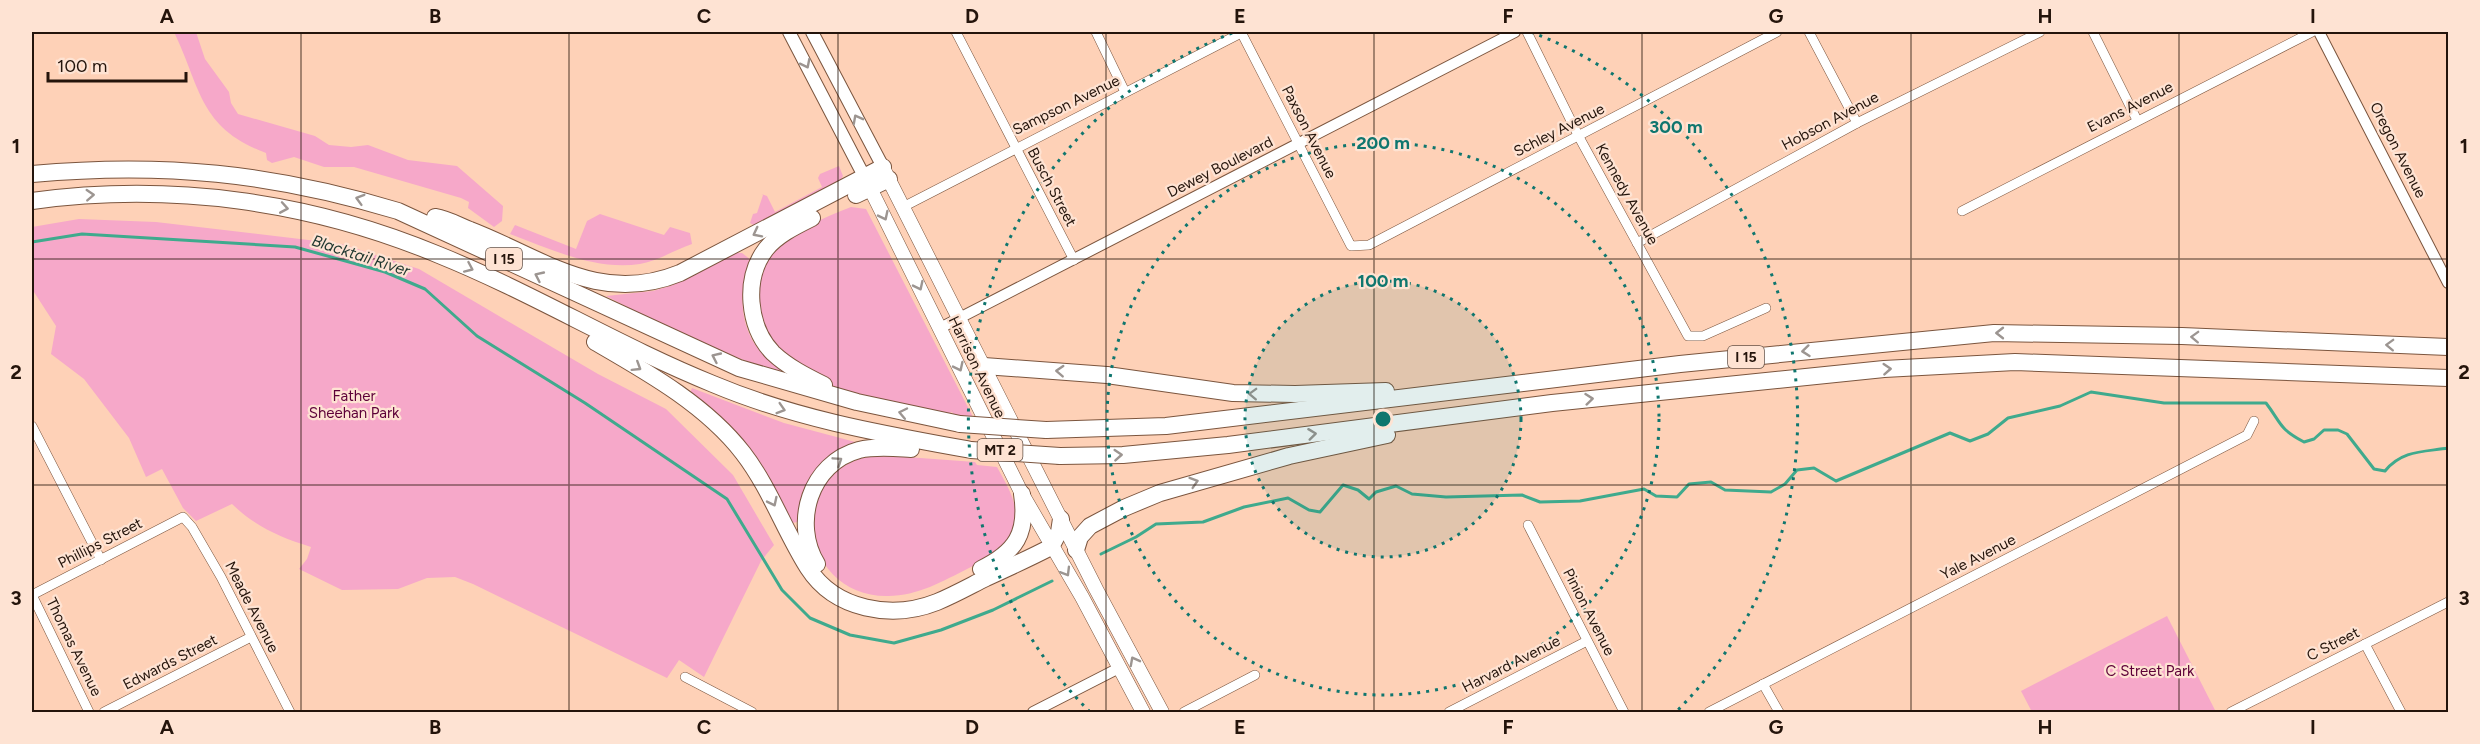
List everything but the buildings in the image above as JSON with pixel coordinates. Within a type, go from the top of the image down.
[{"type":"highway","name":"I 15","points":[[32,174],[137,168],[225,172],[338,193],[398,211],[739,368],[857,402],[960,424],[1046,430],[1166,426],[1680,364],[1994,333],[2182,336],[2448,347]]},
{"type":"highway","points":[[398,211],[439,218],[577,276],[606,284],[651,284],[680,273],[886,173]]},
{"type":"highway","points":[[857,402],[792,368],[773,352],[761,338],[756,324],[752,286],[766,249],[778,237],[867,182]]},
{"type":"highway","name":"I 15","points":[[32,201],[118,194],[165,194],[233,198],[314,213],[400,239],[441,255],[652,358],[774,406],[851,429],[971,450],[1059,456],[1123,455],[1228,445],[1551,403],[1884,369],[2015,362],[2448,378]]},
{"type":"highway","points":[[554,310],[581,333],[686,400],[724,432],[743,452],[766,486],[814,577],[834,596],[851,604],[888,610],[919,608],[937,602],[1051,547],[1059,532],[1061,519]]},
{"type":"highway","points":[[984,366],[1107,375],[1233,393],[1295,394],[1409,390],[1458,392]]},
{"type":"highway","points":[[1076,550],[1083,531],[1090,526],[1124,508],[1209,478],[1377,436],[1453,424],[1551,403]]},
{"type":"highway","points":[[971,450],[883,447],[859,450],[834,462],[819,477],[806,508],[809,548],[821,570],[842,587],[866,597],[905,600],[930,594],[996,562],[1012,547],[1021,534],[1025,515],[1022,494]]},
{"type":"main road","name":"Harrison Avenue","points":[[789,32],[867,182],[1022,494],[1143,712]]},
{"type":"main road","name":"Harrison Avenue","points":[[812,32],[886,173],[1076,550],[1162,712]]},
{"type":"street","name":"Busch Street","points":[[956,32],[1074,260]]},
{"type":"street","points":[[1095,32],[1125,92]]},
{"type":"street","name":"Sampson Avenue","points":[[903,207],[1014,147],[1242,32]]},
{"type":"street","name":"Paxson Avenue","points":[[1242,32],[1351,246]]},
{"type":"street","name":"Dewey Boulevard","points":[[939,328],[1515,32]]},
{"type":"street","name":"Kennedy Avenue","points":[[1527,32],[1579,137],[1688,336],[1703,336],[1766,308]]},
{"type":"street","name":"Schley Avenue","points":[[1351,246],[1369,245],[1777,32]]},
{"type":"street","points":[[1809,32],[1857,123]]},
{"type":"street","name":"Hobson Avenue","points":[[1637,243],[1857,123],[2040,32]]},
{"type":"street","points":[[2093,32],[2137,120]]},
{"type":"street","name":"Evans Avenue","points":[[1962,211],[2312,32]]},
{"type":"street","name":"Oregon Avenue","points":[[2319,32],[2448,283]]},
{"type":"street","name":"Yale Avenue","points":[[1709,712],[2247,435],[2254,421]]},
{"type":"street","points":[[32,426],[101,560]]},
{"type":"street","name":"Phillips Street","points":[[32,595],[183,517]]},
{"type":"street","name":"Meade Avenue","points":[[183,517],[192,527],[221,577],[290,712]]},
{"type":"street","name":"Pinion Avenue","points":[[1528,525],[1624,712]]},
{"type":"street","name":"Thomas Avenue","points":[[32,595],[89,712]]},
{"type":"street","name":"C Street","points":[[2231,712],[2448,602]]},
{"type":"street","name":"Edwards Street","points":[[104,712],[251,637]]},
{"type":"street","name":"Harvard Avenue","points":[[1449,712],[1587,641]]},
{"type":"street","points":[[2365,644],[2401,712]]},
{"type":"street","points":[[1033,712],[1119,668]]},
{"type":"street","points":[[1184,712],[1255,675]]},
{"type":"street","points":[[685,677],[753,712]]},
{"type":"street","points":[[1764,684],[1779,712]]},
{"type":"green space","points":[[174,32],[196,32],[205,59],[229,92],[231,103],[238,114],[315,136],[329,145],[351,147],[368,145],[408,160],[457,166],[503,206],[502,221],[494,227],[468,208],[469,202],[461,198],[354,167],[324,167],[294,157],[272,163],[267,160],[266,153],[244,143],[227,131],[215,118],[197,88]]},
{"type":"green space","points":[[839,166],[843,176],[840,181],[755,226],[750,223],[753,214],[757,213],[763,195],[761,194],[767,196],[775,212],[822,187],[818,178],[820,174]]},
{"type":"green space","points":[[851,207],[866,209],[973,417],[954,415],[952,412],[945,415],[846,391],[810,375],[793,364],[777,350],[771,340],[755,299],[757,281],[764,265],[774,251],[803,229]]},
{"type":"green space","points":[[600,214],[664,235],[670,227],[690,233],[692,244],[647,263],[623,265],[590,262],[510,234],[515,225],[576,249],[587,221]]},
{"type":"green space","name":"Father Sheehan Park","points":[[79,219],[156,222],[342,244],[419,269],[598,374],[666,409],[733,475],[774,545],[761,561],[704,677],[679,660],[667,678],[455,577],[427,578],[398,589],[342,590],[299,569],[307,559],[311,547],[269,530],[250,519],[232,504],[196,521],[183,508],[162,469],[146,477],[129,438],[84,379],[51,354],[56,326],[32,289],[32,227]]},
{"type":"green space","points":[[734,253],[742,253],[751,260],[743,292],[744,314],[750,336],[759,350],[782,372],[764,368],[681,335],[606,296],[653,291],[673,285]]},
{"type":"green space","points":[[692,388],[784,423],[859,443],[816,473],[804,492],[797,522],[792,523],[690,393]]},
{"type":"green space","points":[[879,455],[975,462],[977,465],[997,467],[1015,505],[1016,522],[1011,538],[989,558],[920,591],[888,596],[869,594],[852,588],[826,567],[818,552],[813,536],[816,500],[826,482],[840,468],[859,459]]},
{"type":"green space","name":"C Street Park","points":[[2167,616],[2216,712],[2032,712],[2021,691]]},
{"type":"waterway","name":"Blacktail River","points":[[32,242],[82,234],[295,247],[385,272],[425,289],[477,336],[585,403],[727,499],[782,590],[810,618],[850,635],[894,643],[941,630],[993,610],[1052,581]]},
{"type":"waterway","points":[[1101,554],[1136,537],[1156,524],[1203,522],[1244,507],[1288,498],[1309,510],[1320,512],[1343,485],[1358,490],[1369,499],[1376,492],[1396,486],[1412,494],[1446,497],[1522,495],[1540,502],[1580,501],[1644,489],[1656,496],[1677,497],[1689,484],[1711,482],[1725,490],[1771,492],[1785,484],[1797,470],[1814,468],[1836,481],[1950,433],[1970,441],[1988,434],[2008,418],[2060,406],[2091,392],[2164,403],[2266,403],[2281,425],[2304,442],[2314,439],[2324,430],[2338,430],[2347,434],[2374,469],[2385,471],[2406,456],[2422,451],[2448,448]]}]
